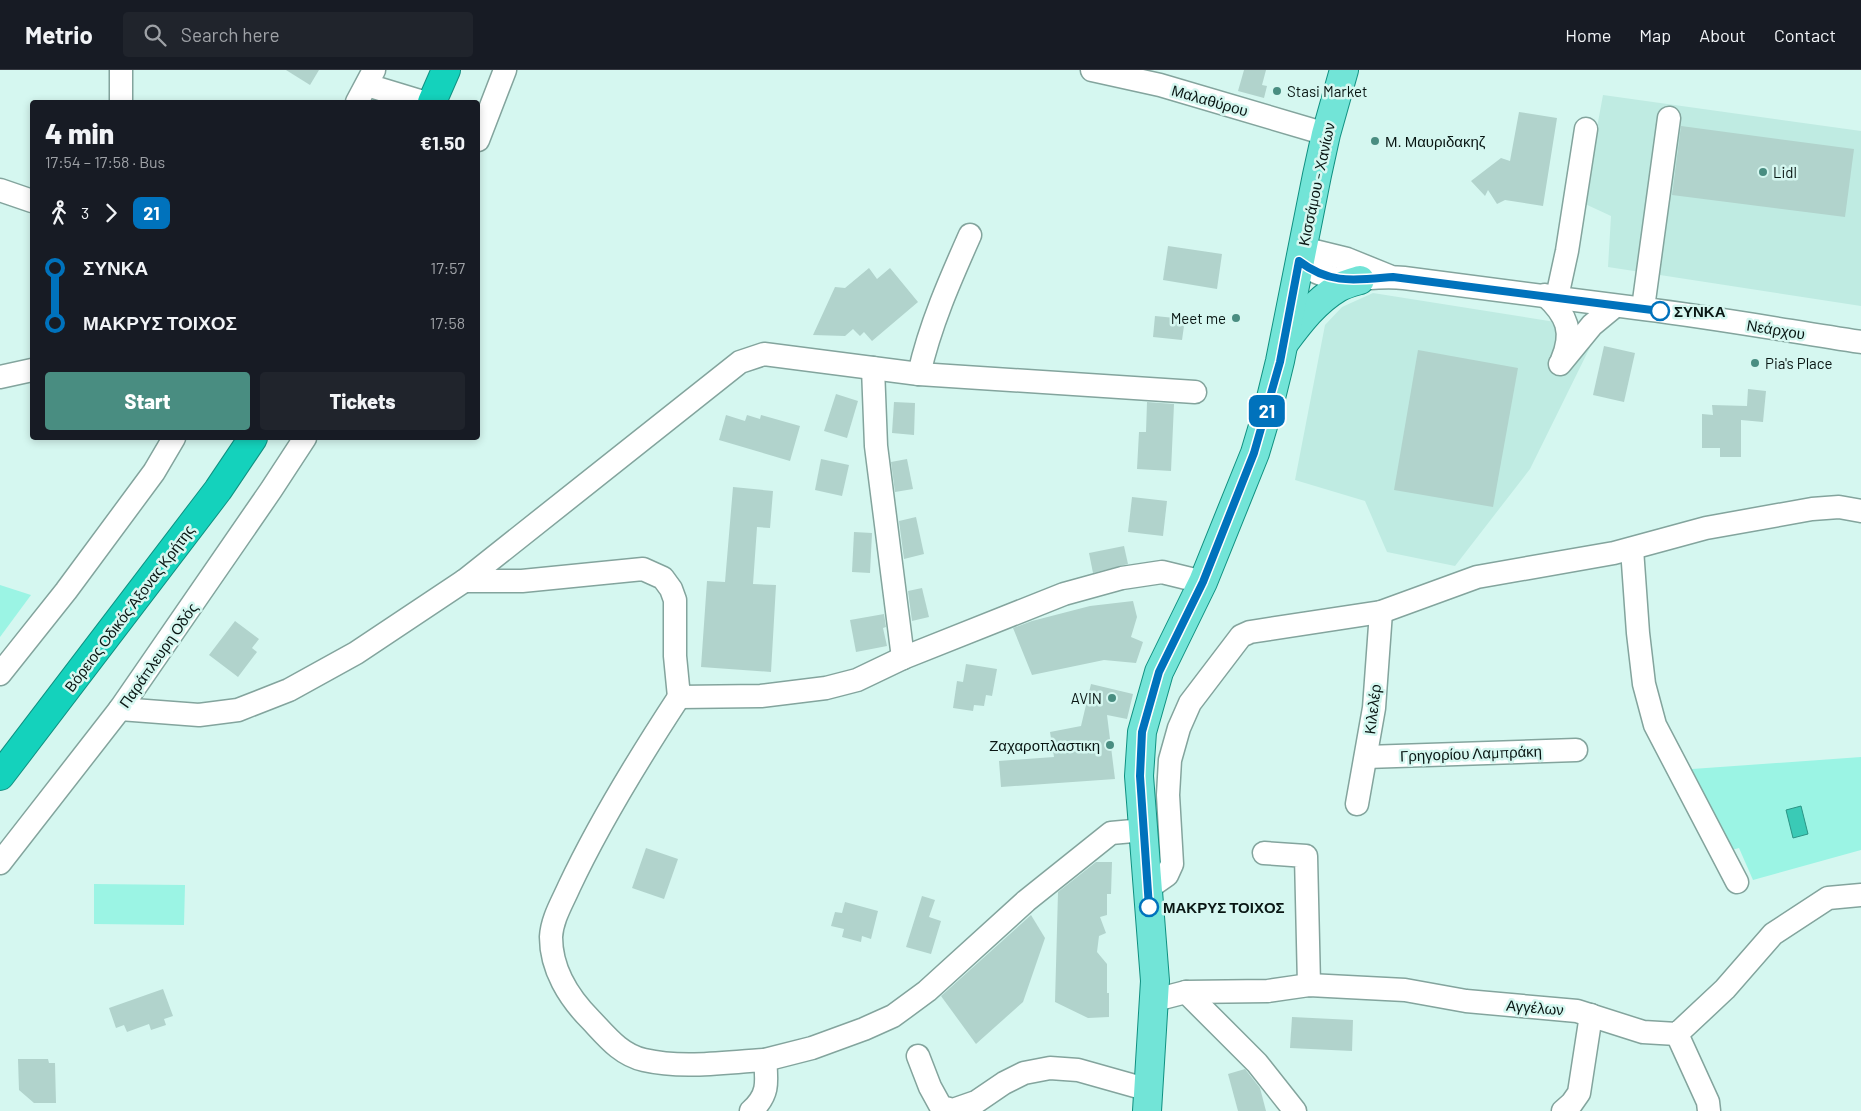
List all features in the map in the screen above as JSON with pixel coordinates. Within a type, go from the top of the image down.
[{"type":"highway","name":"Βόρειος Οδικός Άξονας Κρήτης","points":[[0,776],[206,506],[252,440]]},
{"type":"main road","name":"Κισσάμου - Χανίων","points":[[1148,1101],[1155,981],[1140,776],[1142,732],[1159,672],[1203,582],[1254,453],[1269,406],[1284,343],[1326,134],[1344,70]]},
{"type":"main road","points":[[1284,343],[1304,318],[1323,299],[1361,272]]},
{"type":"street","points":[[121,70],[121,100]]},
{"type":"street","points":[[480,128],[505,70]]},
{"type":"street","name":"Μαλαθύρου","points":[[1092,70],[1160,85],[1326,134]]},
{"type":"street","points":[[366,86],[435,91]]},
{"type":"street","points":[[1643,308],[1668,118]]},
{"type":"street","points":[[1586,129],[1567,251],[1551,296],[1566,322],[1567,348],[1560,364],[1592,325],[1615,306]]},
{"type":"street","points":[[0,190],[30,201]]},
{"type":"street","points":[[919,374],[926,344],[946,289],[970,235]]},
{"type":"street","name":"Νεάρχου","points":[[1301,254],[1313,272],[1325,277],[1361,272],[1615,306],[1643,308],[1861,342]]},
{"type":"street","points":[[120,709],[199,715],[238,710],[289,690],[356,653],[464,581],[740,362],[764,354],[919,374],[1195,392]]},
{"type":"street","points":[[873,368],[876,446],[903,658]]},
{"type":"street","points":[[0,377],[30,370]]},
{"type":"street","points":[[0,674],[66,591],[148,480],[173,440]]},
{"type":"street","name":"Παράπλευρη Οδός","points":[[0,863],[120,709],[304,440]]},
{"type":"street","points":[[1148,888],[1167,875],[1172,864],[1168,795],[1170,760],[1179,728],[1190,703],[1241,636],[1250,632],[1380,612],[1477,577],[1632,549],[1706,528],[1812,509],[1839,507],[1861,511]]},
{"type":"street","points":[[1632,549],[1643,675],[1655,726],[1737,882]]},
{"type":"street","points":[[464,581],[522,581],[643,569],[663,578],[671,589],[675,600],[675,656],[680,698],[641,756],[584,856],[553,923],[551,938],[556,968],[568,992],[584,1013],[621,1051],[642,1060],[664,1063],[766,1063],[864,1029],[893,1016],[927,991],[1026,901],[1111,834],[1144,830]]},
{"type":"street","points":[[680,698],[761,696],[826,688],[857,680],[903,658],[1064,594],[1122,578],[1162,572],[1203,582]]},
{"type":"street","name":"Κιλελέρ","points":[[1357,804],[1374,708],[1380,612]]},
{"type":"street","name":"Γρηγορίου Λαμπράκη","points":[[1366,757],[1576,750]]},
{"type":"street","points":[[1264,853],[1306,856],[1309,985]]},
{"type":"street","points":[[1709,1111],[1708,1102],[1677,1034],[1725,989],[1773,934],[1828,898],[1861,895]]},
{"type":"street","name":"Αγγέλων","points":[[1155,1000],[1172,994],[1186,992],[1268,991],[1309,985],[1405,990],[1466,1001],[1577,1011],[1643,1032],[1677,1034]]},
{"type":"street","points":[[1186,992],[1257,1063],[1295,1111]]},
{"type":"street","points":[[1563,1111],[1579,1093],[1591,1015]]},
{"type":"street","points":[[918,1056],[940,1107],[953,1110],[976,1102],[1004,1083],[1024,1074],[1050,1068],[1078,1070],[1148,1101]]},
{"type":"street","points":[[751,1111],[758,1105],[767,1086],[766,1063]]},
{"type":"shaded area","points":[[1603,95],[1861,131],[1861,306],[1608,267],[1611,216],[1583,203]]},
{"type":"shaded area","points":[[1373,293],[1599,329],[1530,469],[1455,566],[1387,552],[1365,501],[1295,480],[1325,325],[1342,307]]},
{"type":"shaded area","points":[[0,585],[31,595],[0,637]]},
{"type":"shaded area","points":[[1861,757],[1861,850],[1753,880],[1739,848],[1722,853],[1678,770]]},
{"type":"shaded area","points":[[1801,806],[1808,834],[1793,838],[1786,810]]},
{"type":"shaded area","points":[[94,884],[185,885],[184,925],[94,924]]},
{"type":"building","points":[[286,70],[319,70],[310,85]]},
{"type":"building","points":[[1244,70],[1266,70],[1262,85],[1267,86],[1264,98],[1238,91]]},
{"type":"building","points":[[1519,112],[1557,118],[1543,206],[1505,200],[1497,204],[1488,190],[1485,196],[1471,181],[1501,158],[1510,161]]},
{"type":"building","name":"Lidl","points":[[1681,126],[1854,149],[1845,217],[1672,195]]},
{"type":"building","points":[[1168,246],[1222,254],[1217,289],[1163,280]]},
{"type":"building","points":[[869,268],[877,279],[890,268],[918,302],[872,341],[864,332],[860,336],[853,329],[845,336],[813,335],[835,287],[845,288]]},
{"type":"building","points":[[1155,316],[1185,319],[1182,340],[1153,337]]},
{"type":"building","points":[[1604,346],[1635,353],[1624,402],[1593,395]]},
{"type":"building","points":[[1418,350],[1518,368],[1493,507],[1394,490]]},
{"type":"building","points":[[1748,389],[1766,391],[1763,422],[1741,420],[1741,457],[1720,457],[1720,448],[1702,448],[1702,414],[1713,415],[1712,405],[1747,406]]},
{"type":"building","points":[[836,394],[858,401],[847,438],[824,431]]},
{"type":"building","points":[[894,402],[915,403],[914,435],[892,433]]},
{"type":"building","points":[[1147,402],[1174,404],[1171,471],[1137,469],[1139,432],[1146,432]]},
{"type":"building","points":[[726,415],[745,421],[747,415],[760,419],[761,415],[800,426],[790,461],[719,440]]},
{"type":"building","points":[[821,459],[849,465],[842,496],[815,490]]},
{"type":"building","points":[[907,459],[913,489],[895,492],[891,462]]},
{"type":"building","points":[[733,487],[773,491],[770,528],[757,527],[753,584],[776,585],[771,672],[701,667],[707,581],[725,582]]},
{"type":"building","points":[[1132,497],[1167,501],[1163,536],[1128,532]]},
{"type":"building","points":[[916,517],[924,554],[904,559],[899,521]]},
{"type":"building","points":[[854,532],[872,533],[870,573],[852,572]]},
{"type":"building","points":[[1124,546],[1128,564],[1093,573],[1089,553]]},
{"type":"building","points":[[922,588],[929,617],[912,621],[908,591]]},
{"type":"building","points":[[1133,601],[1137,617],[1131,637],[1143,642],[1136,663],[1104,660],[1032,675],[1013,628],[1032,621],[1090,606]]},
{"type":"building","points":[[884,614],[886,627],[883,628],[887,646],[856,652],[850,620]]},
{"type":"building","points":[[235,621],[259,639],[252,648],[257,652],[238,677],[209,655]]},
{"type":"building","points":[[966,664],[997,669],[992,696],[986,695],[984,706],[974,705],[973,711],[953,708],[957,681],[963,682]]},
{"type":"building","points":[[1091,684],[1133,694],[1127,719],[1107,715],[1115,779],[1001,787],[999,761],[1054,757],[1050,732],[1081,726]]},
{"type":"building","points":[[646,848],[678,859],[664,899],[632,888]]},
{"type":"building","points":[[1096,862],[1112,862],[1111,894],[1107,894],[1107,915],[1100,917],[1106,933],[1099,936],[1097,952],[1107,964],[1109,1017],[1088,1018],[1055,1002],[1058,892]]},
{"type":"building","points":[[922,896],[935,900],[929,917],[941,921],[931,954],[906,947]]},
{"type":"building","points":[[845,902],[878,911],[871,939],[862,936],[861,942],[842,937],[844,929],[831,926],[835,912],[842,913]]},
{"type":"building","points":[[1031,915],[1045,938],[1023,1002],[976,1044],[941,996]]},
{"type":"building","points":[[163,989],[173,1016],[164,1019],[166,1025],[151,1030],[149,1024],[127,1032],[124,1025],[116,1028],[109,1008]]},
{"type":"building","points":[[1292,1017],[1353,1020],[1352,1051],[1290,1048]]},
{"type":"building","points":[[18,1059],[48,1059],[49,1063],[55,1063],[56,1103],[34,1103],[19,1090]]},
{"type":"building","points":[[1245,1069],[1260,1088],[1266,1111],[1238,1111],[1228,1074]]},
{"type":"bus line","name":"21","points":[[1149,907],[1140,776],[1142,732],[1159,672],[1203,582],[1254,453],[1269,406],[1280,362],[1299,261],[1313,272],[1325,277],[1360,280],[1393,277],[1660,311]]},
{"type":"place","name":"Stasi Market","points":[[1277,91]]},
{"type":"place","name":"Μ. Μαυριδακηζ","points":[[1375,141]]},
{"type":"place","name":"Lidl","points":[[1763,172]]},
{"type":"place","name":"ΣΥΝΚΑ","points":[[1660,311]]},
{"type":"place","name":"Meet me","points":[[1236,318]]},
{"type":"place","name":"Pia's Place","points":[[1755,363]]},
{"type":"place","name":"AVIN","points":[[1112,698]]},
{"type":"place","name":"Ζαχαροπλαστικη","points":[[1110,745]]},
{"type":"place","name":"ΜΑΚΡΥΣ ΤΟΙΧΟΣ","points":[[1149,907]]}]
